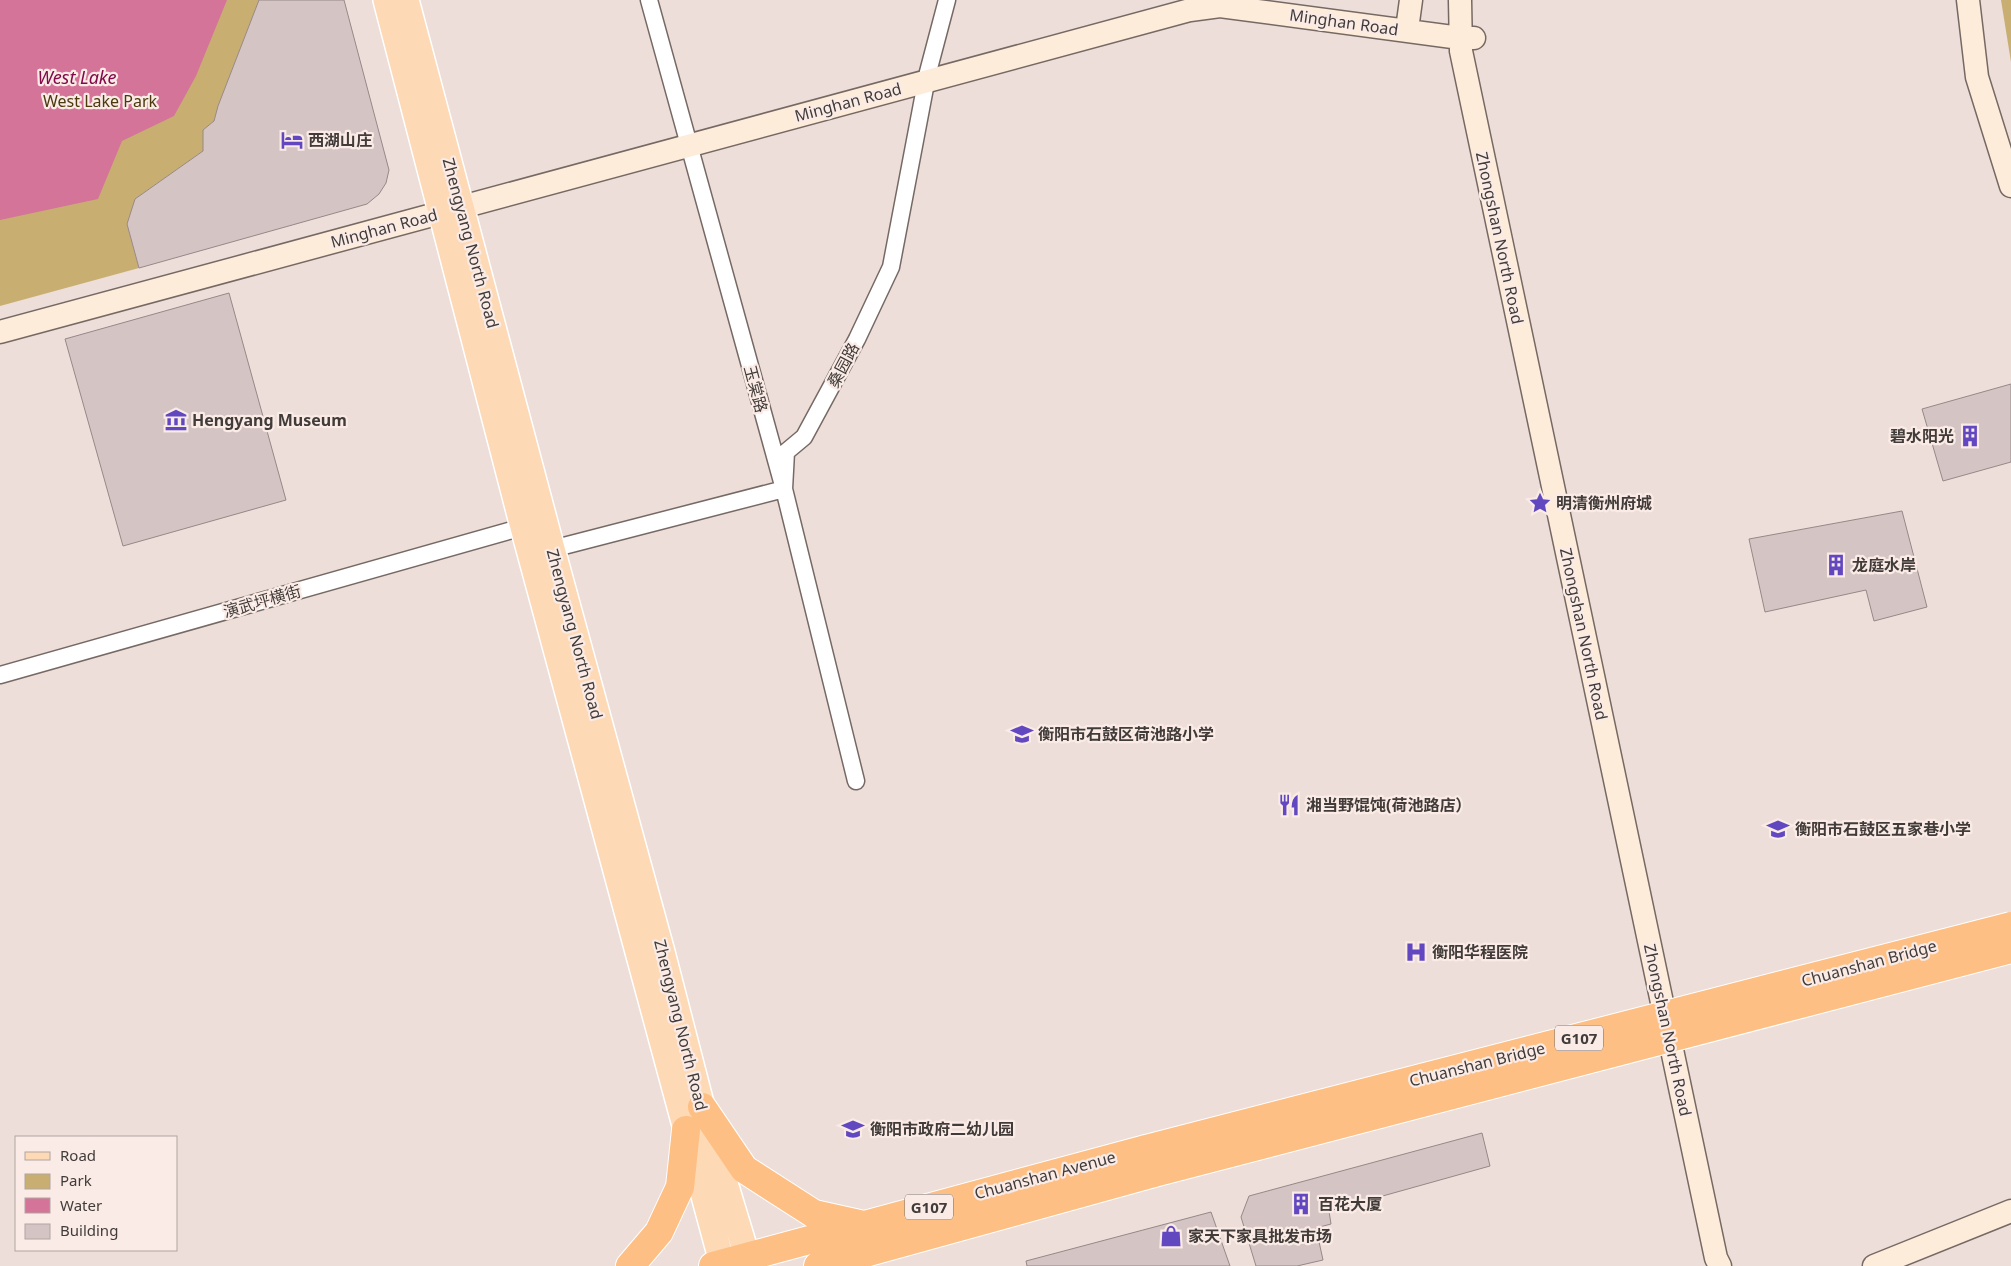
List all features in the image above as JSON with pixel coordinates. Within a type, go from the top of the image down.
[{"type":"highway","name":"Chuanshan Bridge","points":[[1150,1161],[2011,926]]},
{"type":"highway","name":"Chuanshan Bridge","points":[[1150,1161],[2011,949]]},
{"type":"highway","points":[[702,1107],[744,1169],[814,1214],[863,1225]]},
{"type":"highway","points":[[630,1266],[660,1232],[680,1187],[686,1130]]},
{"type":"highway","name":"Chuanshan Avenue","points":[[731,1264],[863,1225],[1150,1161]]},
{"type":"highway","name":"Chuanshan Avenue","points":[[818,1266],[852,1260],[1150,1161]]},
{"type":"main road","name":"Zhengyang North Road","points":[[386,0],[451,205],[552,549],[662,952],[702,1107],[731,1264]]},
{"type":"main road","name":"Zhengyang North Road","points":[[406,0],[523,528],[686,1130],[731,1264]]},
{"type":"main road","name":"Minghan Road","points":[[0,323],[688,142],[1202,0]]},
{"type":"main road","name":"Minghan Road","points":[[1242,0],[1408,22],[1465,35]]},
{"type":"main road","points":[[1408,22],[1411,0]]},
{"type":"main road","name":"Zhongshan North Road","points":[[1460,0],[1465,35],[1474,50],[1720,1218],[1733,1266]]},
{"type":"main road","name":"Zhongshan North Road","points":[[1473,0],[1465,35],[1463,61],[1716,1258],[1720,1266]]},
{"type":"main road","points":[[1968,0],[1977,77],[2011,186]]},
{"type":"main road","points":[[1981,0],[1991,76],[2011,143]]},
{"type":"main road","name":"Minghan Road","points":[[927,76],[1190,10],[1220,6],[1465,35]]},
{"type":"main road","name":"Minghan Road","points":[[0,332],[451,205]]},
{"type":"main road","points":[[1874,1266],[2011,1211]]},
{"type":"main road","points":[[1900,1266],[2011,1220]]},
{"type":"street","name":"玉棠路","points":[[649,0],[784,489],[856,781]]},
{"type":"street","name":"桑园路","points":[[784,489],[786,452],[804,438],[857,339],[890,267],[927,76],[947,0]]},
{"type":"street","points":[[552,549],[784,489]]},
{"type":"street","name":"演武坪横街","points":[[0,675],[523,528]]},
{"type":"green space","name":"West Lake","points":[[0,0],[259,0],[214,121],[203,130],[203,151],[135,199],[127,224],[139,268],[0,306]]},
{"type":"green space","points":[[2001,0],[2011,0],[2011,62]]},
{"type":"water","name":"West Lake","points":[[0,0],[227,0],[196,76],[174,116],[122,141],[98,199],[0,220]]},
{"type":"building","name":"西湖山庄","points":[[259,0],[344,0],[389,170],[386,183],[379,194],[367,204],[139,268],[127,224],[135,199],[203,151],[203,130],[214,121]]},
{"type":"building","name":"Hengyang Museum","points":[[229,293],[286,500],[123,546],[65,339]]},
{"type":"building","name":"碧水阳光","points":[[2011,384],[2011,462],[1943,481],[1922,409]]},
{"type":"building","name":"龙庭水岸","points":[[1902,511],[1927,607],[1874,621],[1866,590],[1765,612],[1749,539]]},
{"type":"building","name":"百花大厦","points":[[1482,1133],[1490,1166],[1329,1211],[1331,1224],[1316,1228],[1323,1260],[1297,1266],[1256,1266],[1241,1217],[1249,1196]]},
{"type":"building","name":"家天下家具批发市场","points":[[1211,1212],[1230,1266],[1027,1266],[1026,1261]]},
{"type":"place","name":"西湖山庄","points":[[292,140]]},
{"type":"place","name":"Hengyang Museum","points":[[176,420]]},
{"type":"place","name":"碧水阳光","points":[[1970,436]]},
{"type":"place","name":"明清衡州府城","points":[[1540,503]]},
{"type":"place","name":"龙庭水岸","points":[[1836,565]]},
{"type":"place","name":"衡阳市石鼓区荷池路小学","points":[[1022,734]]},
{"type":"place","name":"湘当野馄饨(荷池路店）","points":[[1289,805]]},
{"type":"place","name":"衡阳市石鼓区五家巷小学","points":[[1778,829]]},
{"type":"place","name":"衡阳华程医院","points":[[1416,952]]},
{"type":"place","name":"衡阳市政府二幼儿园","points":[[853,1129]]},
{"type":"place","name":"百花大厦","points":[[1301,1204]]},
{"type":"place","name":"家天下家具批发市场","points":[[1171,1236]]},
{"type":"park label","name":"West Lake Park","points":[[100,101]]}]
